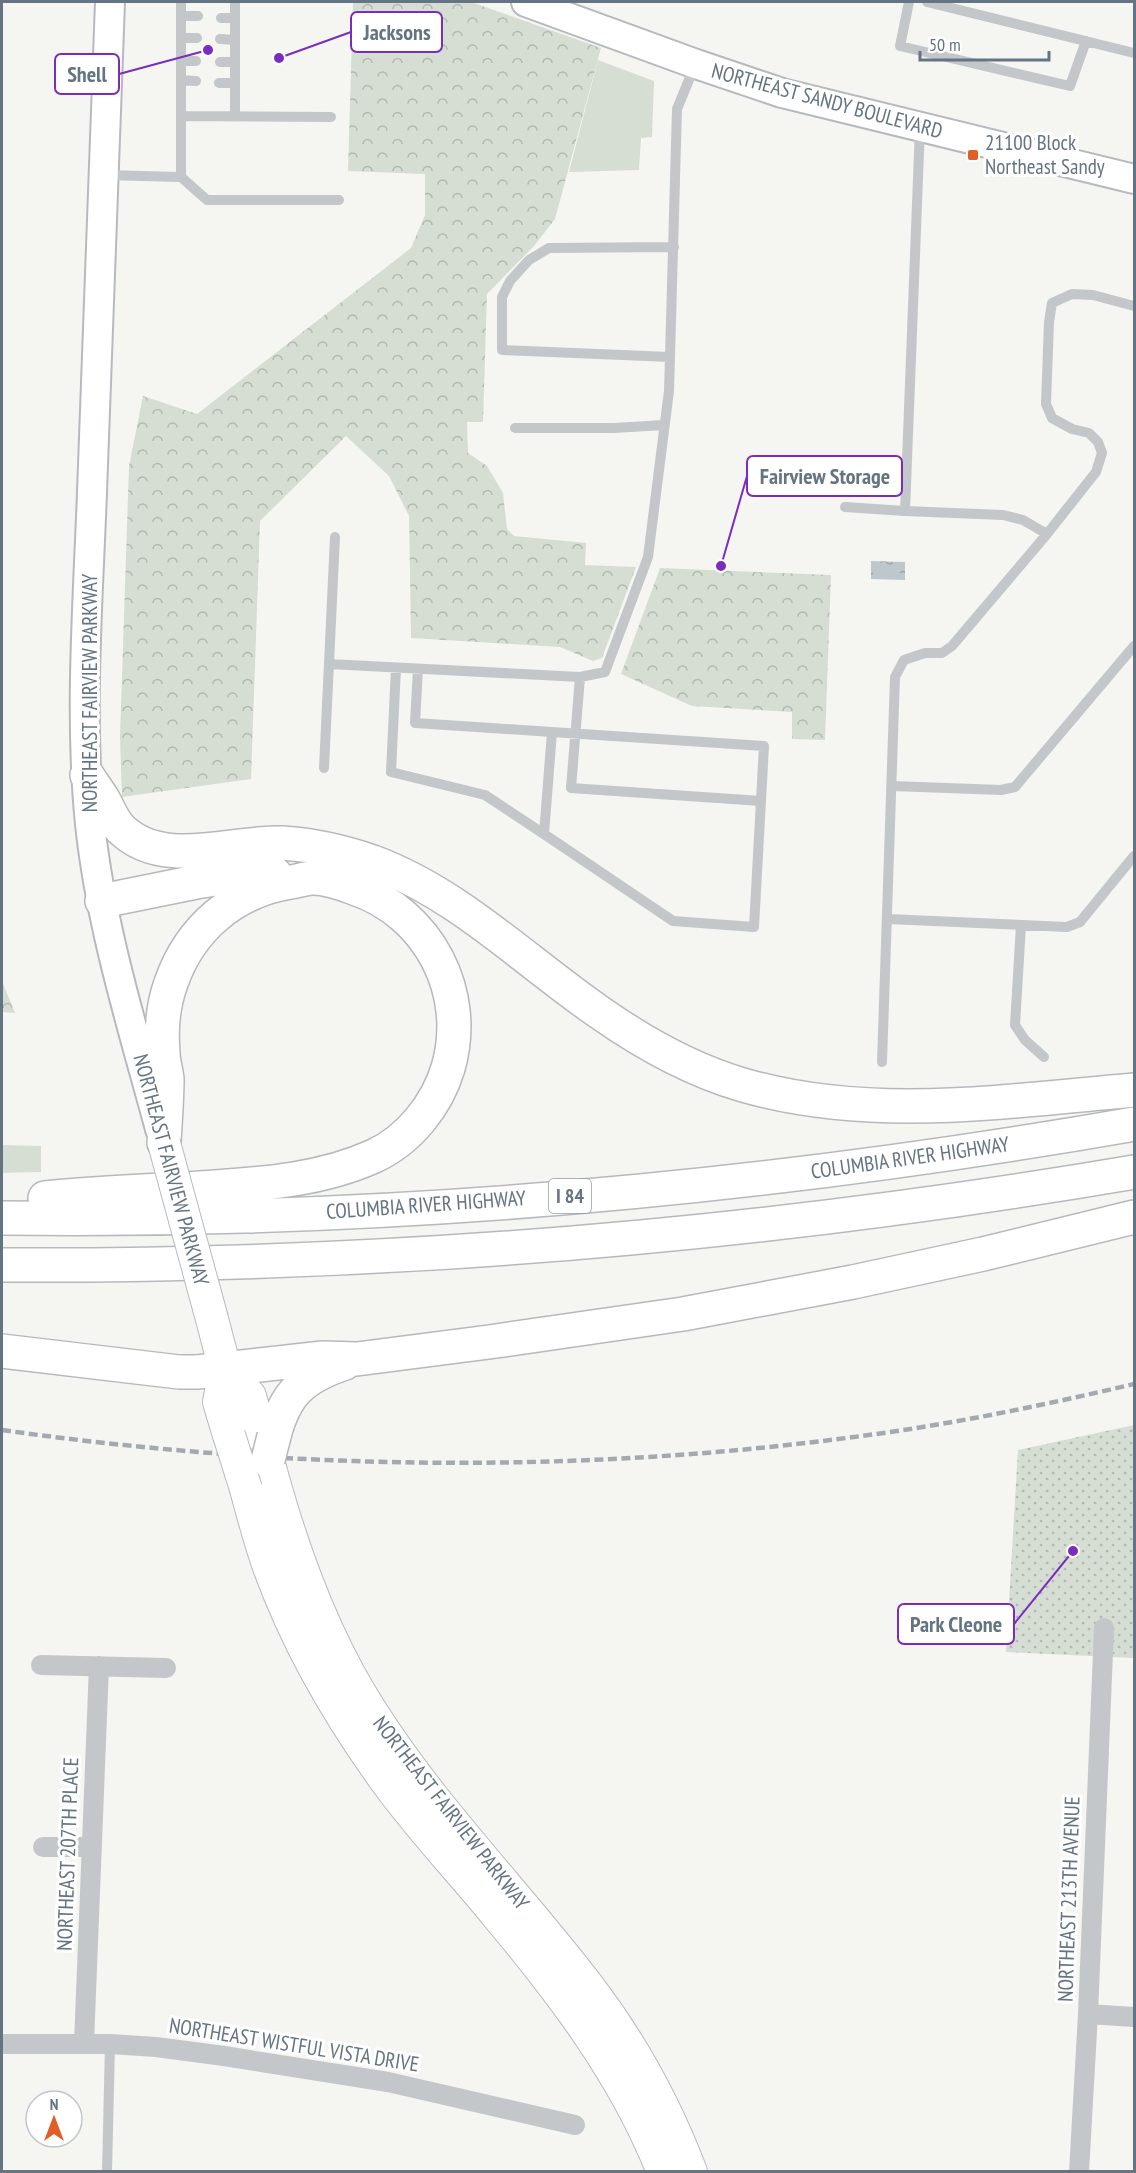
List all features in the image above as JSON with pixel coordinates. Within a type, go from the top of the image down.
[{"type":"highway","points":[[87,775],[119,828],[147,846],[206,851],[253,844],[281,843],[356,856],[383,866],[422,885],[462,910],[562,986],[634,1035],[679,1060],[714,1075],[762,1090],[820,1101],[884,1105],[938,1105],[1134,1090]]},
{"type":"highway","points":[[100,890],[206,851]]},
{"type":"highway","points":[[2,1204],[47,1198],[265,1183],[307,1177],[345,1167],[376,1155],[401,1139],[435,1101],[444,1081],[451,1056],[454,1031],[453,1005],[448,983],[436,956],[422,935],[386,901],[339,882],[267,873],[100,890]]},
{"type":"highway","points":[[164,1143],[167,1076],[162,1032],[164,1009],[178,964],[209,921],[232,902],[273,885],[313,878]]},
{"type":"highway","name":"COLUMBIA RIVER HIGHWAY","points":[[2,1218],[223,1216],[499,1202],[798,1173],[1000,1146],[1134,1124]]},
{"type":"highway","name":"I 84","points":[[2,1265],[235,1264],[560,1245],[740,1228],[871,1212],[1134,1172]]},
{"type":"highway","points":[[2,1351],[178,1372],[323,1358],[357,1359],[546,1334],[769,1299],[983,1254],[1134,1217]]},
{"type":"highway","points":[[259,1457],[290,1395],[315,1375],[357,1359]]},
{"type":"main road","name":"NORTHEAST FAIRVIEW PARKWAY","points":[[110,2],[88,593],[87,775],[90,824],[113,954],[225,1369],[219,1402],[259,1457],[336,1651],[370,1711],[408,1765],[589,1988],[644,2073],[674,2130],[691,2172]]},
{"type":"main road","name":"NORTHEAST SANDY BOULEVARD","points":[[526,2],[782,93],[1134,179]]},
{"type":"main road","name":"NORTHEAST FAIRVIEW PARKWAY","points":[[259,1457],[269,1566],[315,1668],[348,1726],[388,1783],[540,1967],[595,2042],[631,2102],[663,2172]]},
{"type":"street","name":"NORTHEAST 213TH AVENUE","points":[[1079,2172],[1104,1628]]},
{"type":"street","points":[[41,1665],[166,1668]]},
{"type":"street","name":"NORTHEAST 207TH PLACE","points":[[84,2043],[99,1666]]},
{"type":"street","points":[[43,1847],[92,1847]]},
{"type":"street","points":[[1088,2014],[1134,2017]]},
{"type":"street","name":"NORTHEAST WISTFUL VISTA DRIVE","points":[[2,2043],[110,2044],[156,2047],[224,2056],[388,2082],[575,2125]]},
{"type":"lane","points":[[180,177],[181,2]]},
{"type":"lane","points":[[235,2],[235,116]]},
{"type":"lane","points":[[909,2],[900,46],[1070,86],[1086,41]]},
{"type":"lane","points":[[927,2],[1134,53]]},
{"type":"lane","points":[[181,16],[198,16]]},
{"type":"lane","points":[[221,18],[235,18]]},
{"type":"lane","points":[[181,38],[197,38]]},
{"type":"lane","points":[[220,39],[235,40]]},
{"type":"lane","points":[[181,60],[196,61]]},
{"type":"lane","points":[[220,62],[235,62]]},
{"type":"lane","points":[[329,664],[580,676],[605,672],[648,557],[670,357],[677,109],[696,64]]},
{"type":"lane","points":[[181,80],[196,81]]},
{"type":"lane","points":[[219,83],[235,83]]},
{"type":"lane","points":[[181,116],[330,117]]},
{"type":"lane","points":[[905,511],[920,127]]},
{"type":"lane","points":[[104,175],[180,177],[207,200],[339,200]]},
{"type":"lane","points":[[670,357],[502,350],[502,297],[510,281],[529,260],[549,248],[674,247]]},
{"type":"lane","points":[[882,1062],[895,677],[904,660],[925,653],[942,653],[952,646],[1096,472],[1102,453],[1098,442],[1089,433],[1072,429],[1052,418],[1046,404],[1049,322],[1052,303],[1072,294],[1093,295],[1134,306]]},
{"type":"lane","points":[[515,428],[614,428],[664,425]]},
{"type":"lane","points":[[845,507],[1003,516],[1023,519],[1047,534]]},
{"type":"lane","points":[[324,768],[335,537]]},
{"type":"lane","points":[[892,786],[1001,790],[1016,787],[1134,646]]},
{"type":"lane","points":[[396,668],[391,772],[485,795],[673,921],[754,927],[764,746],[415,723],[418,669]]},
{"type":"lane","points":[[580,676],[571,788],[761,801]]},
{"type":"lane","points":[[544,834],[552,732]]},
{"type":"lane","points":[[888,919],[1067,927],[1080,922],[1134,856]]},
{"type":"lane","points":[[1021,925],[1016,1026],[1025,1040],[1044,1057]]},
{"type":"lane","points":[[107,2172],[110,2044]]},
{"type":"green space","points":[[353,2],[471,2],[601,48],[555,219],[534,246],[487,294],[483,422],[467,422],[468,453],[487,466],[503,493],[507,529],[514,536],[586,543],[585,565],[636,567],[602,658],[593,661],[560,647],[411,638],[409,516],[389,476],[346,436],[260,521],[251,779],[122,797],[120,737],[129,466],[143,396],[197,414],[411,248],[425,215],[425,174],[348,171]]},
{"type":"green space","points":[[598,60],[654,81],[652,137],[641,138],[639,170],[569,172]]},
{"type":"green space","points":[[660,568],[831,575],[825,740],[792,739],[792,712],[692,706],[621,674]]},
{"type":"green space","points":[[2,981],[15,1013],[2,1012]]},
{"type":"green space","points":[[2,1145],[41,1146],[41,1172],[2,1173]]},
{"type":"green space","points":[[1134,1425],[1134,1658],[1006,1652],[1018,1450]]},
{"type":"water","points":[[871,561],[905,562],[905,580],[871,579]]},
{"type":"railway","points":[[2,1430],[111,1444],[220,1454],[438,1463],[548,1462],[767,1447],[876,1434],[1006,1412],[1134,1384]]},
{"type":"place","name":"Shell","points":[[208,50]]},
{"type":"place","name":"Jacksons","points":[[279,58]]},
{"type":"place","name":"21100 Block Northeast Sandy","points":[[973,155]]},
{"type":"place","name":"Fairview Storage","points":[[721,566]]},
{"type":"place","name":"Park Cleone","points":[[1073,1551]]}]
